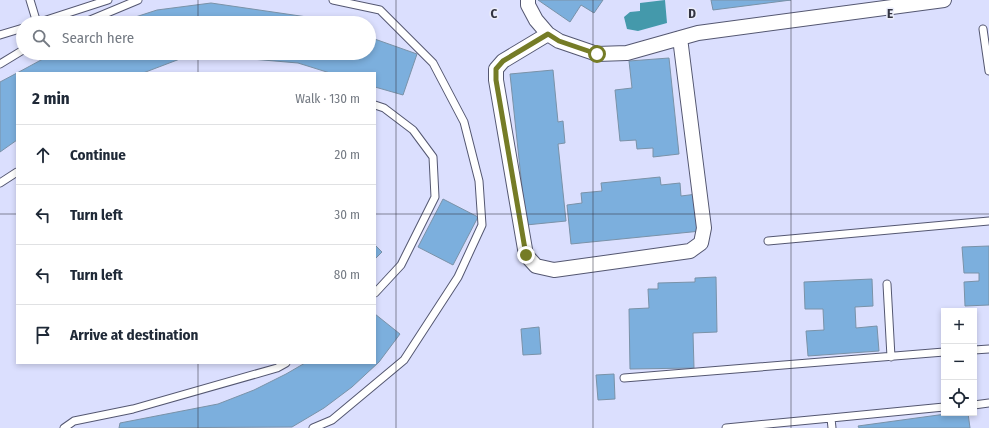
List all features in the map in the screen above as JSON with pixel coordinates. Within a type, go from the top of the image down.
[{"type":"street","points":[[528,0],[528,5],[536,20],[548,34],[559,41],[597,54],[627,53],[698,33],[944,0]]},
{"type":"street","points":[[548,34],[503,61],[496,69],[496,80],[526,255],[536,266],[554,270],[690,251],[701,243],[704,228],[680,38]]},
{"type":"lane","points":[[30,0],[35,16]]},
{"type":"lane","points":[[59,16],[108,0]]},
{"type":"lane","points":[[100,16],[138,0]]},
{"type":"lane","points":[[313,428],[332,420],[404,360],[458,277],[482,225],[479,181],[464,122],[433,63],[380,10],[333,0]]},
{"type":"lane","points":[[983,29],[989,71]]},
{"type":"lane","points":[[0,35],[16,30]]},
{"type":"lane","points":[[0,64],[16,54]]},
{"type":"lane","points":[[376,105],[384,108],[413,130],[433,157],[435,197],[401,265],[376,292]]},
{"type":"lane","points":[[0,183],[16,173]]},
{"type":"lane","points":[[768,241],[989,221]]},
{"type":"lane","points":[[888,284],[891,356]]},
{"type":"lane","points":[[977,350],[989,349]]},
{"type":"lane","points":[[624,378],[941,352]]},
{"type":"lane","points":[[64,428],[74,421],[133,409],[277,368],[284,364]]},
{"type":"lane","points":[[977,405],[989,403]]},
{"type":"lane","points":[[726,428],[941,408]]},
{"type":"lane","points":[[831,418],[832,428]]},
{"type":"shaded area","points":[[665,0],[667,23],[638,31],[627,29],[624,17],[630,12],[640,11],[640,3]]},
{"type":"building","points":[[538,0],[603,0],[594,13],[581,5],[570,22]]},
{"type":"building","points":[[711,0],[791,0],[713,10]]},
{"type":"building","points":[[211,3],[300,16],[139,16],[157,10]]},
{"type":"building","points":[[376,39],[417,54],[403,95],[376,87],[376,72],[327,72],[298,63],[263,60],[376,60]]},
{"type":"building","points":[[669,58],[679,154],[653,157],[653,148],[637,149],[636,140],[620,141],[615,90],[632,88],[629,61]]},
{"type":"building","points":[[41,60],[177,60],[146,72],[19,72]]},
{"type":"building","points":[[553,70],[558,122],[563,121],[565,143],[558,144],[566,221],[526,225],[510,74]]},
{"type":"building","points":[[16,74],[16,141],[0,152],[0,82]]},
{"type":"building","points":[[660,177],[661,185],[680,183],[681,196],[697,194],[701,231],[571,244],[567,205],[582,203],[581,193],[602,191],[601,183]]},
{"type":"building","points":[[443,199],[478,217],[453,265],[418,247]]},
{"type":"building","points":[[376,246],[382,252],[376,258]]},
{"type":"building","points":[[989,246],[989,305],[965,306],[964,282],[979,281],[979,273],[964,273],[962,247]]},
{"type":"building","points":[[716,277],[717,332],[693,333],[694,368],[630,369],[629,309],[649,308],[648,289],[658,289],[658,283],[695,282],[695,278]]},
{"type":"building","points":[[872,279],[873,306],[855,307],[856,328],[877,326],[879,351],[808,356],[806,331],[824,330],[823,309],[805,309],[804,282]]},
{"type":"building","points":[[376,315],[400,334],[379,362],[352,387],[324,408],[292,427],[119,428],[120,423],[218,404],[254,390],[303,364],[376,364]]},
{"type":"building","points":[[539,327],[541,354],[523,355],[521,329]]},
{"type":"building","points":[[614,374],[615,399],[598,400],[596,375]]},
{"type":"building","points":[[941,415],[941,416],[968,416],[970,428],[859,428],[858,426]]},
{"type":"route","points":[[526,255],[496,80],[496,69],[503,61],[548,34],[559,41],[597,54]]}]
